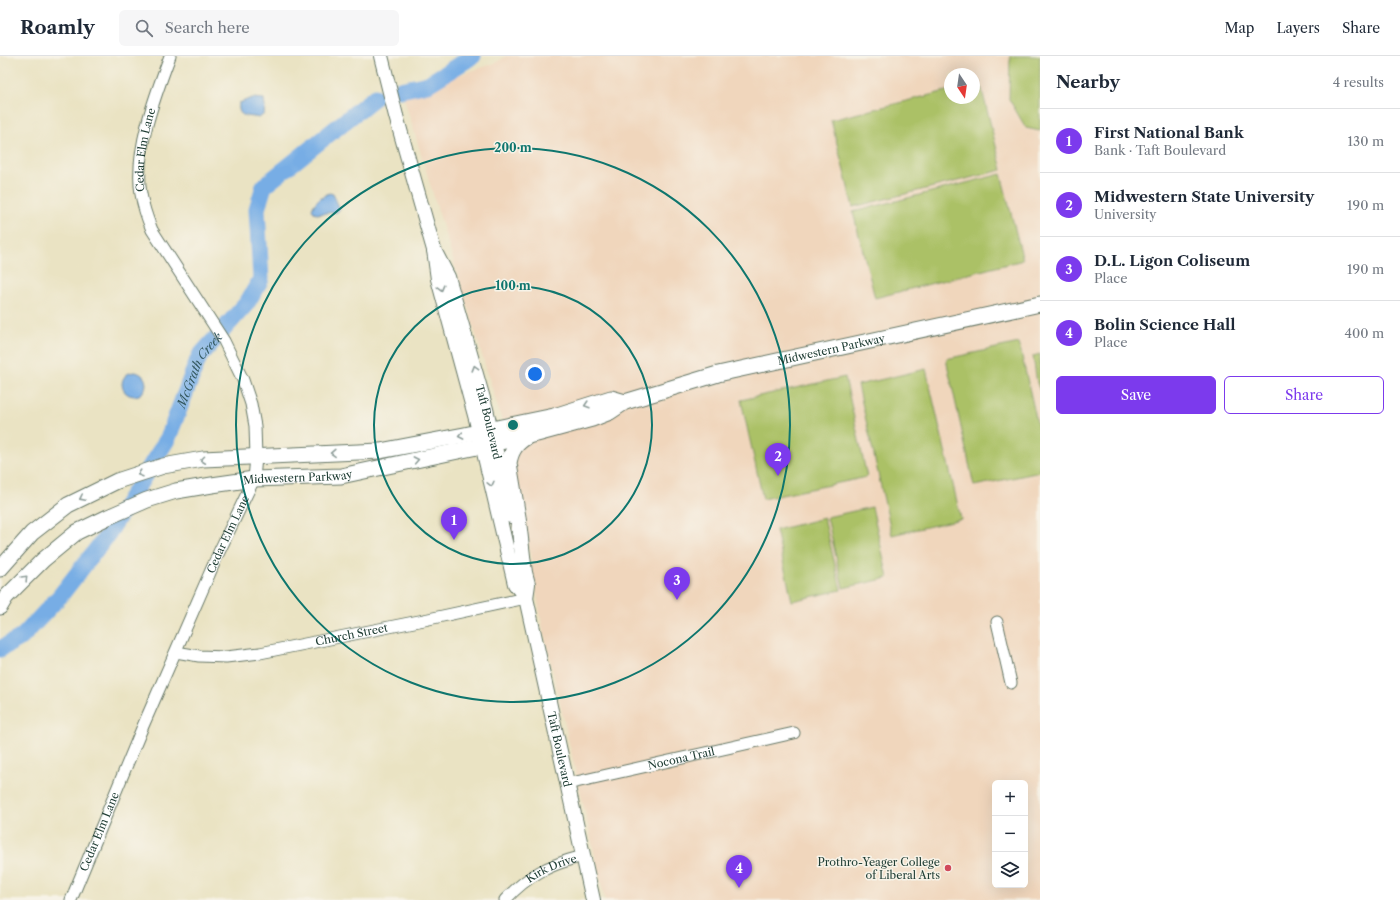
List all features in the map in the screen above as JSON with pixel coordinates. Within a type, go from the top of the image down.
[{"type":"main road","name":"Midwestern Parkway","points":[[0,569],[32,533],[68,505],[117,481],[163,466],[203,459],[380,451],[487,438],[528,436],[564,428],[592,419],[610,412],[625,402],[726,372],[1040,304]]},
{"type":"main road","name":"Midwestern Parkway","points":[[2,599],[43,560],[77,532],[147,500],[176,491],[254,480],[341,476],[487,438],[611,398],[625,402]]},
{"type":"main road","points":[[524,569],[518,517],[509,463],[510,455],[514,447],[528,436]]},
{"type":"street","name":"Cedar Elm Lane","points":[[71,900],[143,726],[219,552],[254,480],[256,457],[255,426],[251,404],[243,380],[224,341],[152,230],[141,194],[141,155],[155,95],[170,56]]},
{"type":"street","name":"Taft Boulevard","points":[[381,56],[396,116],[434,250],[448,277],[487,438],[528,584],[526,598],[593,900]]},
{"type":"street","name":"Taft Boulevard","points":[[487,438],[515,584],[526,598]]},
{"type":"street","name":"Church Street","points":[[176,652],[199,656],[226,657],[260,653],[526,598]]},
{"type":"street","points":[[997,622],[1011,683]]},
{"type":"street","name":"Nocona Trail","points":[[567,784],[794,733]]},
{"type":"street","name":"Kirk Drive","points":[[505,900],[518,886],[537,873],[558,863],[583,856]]},
{"type":"shaded area","points":[[507,56],[1040,56],[1040,900],[605,900],[541,620],[526,530],[502,421],[403,95],[437,86],[455,76],[493,64]]},
{"type":"green space","points":[[1010,56],[1040,56],[1040,131],[1026,128],[1009,99]]},
{"type":"green space","points":[[980,82],[1002,170],[853,207],[831,120],[944,92],[944,104],[980,104]]},
{"type":"green space","points":[[1001,174],[1023,260],[875,298],[853,212]]},
{"type":"green space","points":[[1019,343],[1040,436],[1040,472],[974,486],[946,359]]},
{"type":"green space","points":[[1040,354],[1040,391],[1037,383],[1033,356]]},
{"type":"green space","points":[[926,369],[961,519],[892,535],[858,385]]},
{"type":"green space","points":[[845,377],[867,477],[763,499],[741,400]]},
{"type":"green space","points":[[872,507],[888,578],[843,588],[827,517]]},
{"type":"green space","points":[[824,518],[841,590],[792,601],[776,530]]},
{"type":"water","points":[[252,98],[264,99],[264,114],[259,118],[244,115],[240,112],[239,103]]},
{"type":"water","points":[[329,193],[333,194],[340,209],[337,212],[316,214],[312,210],[314,204]]},
{"type":"water","points":[[134,372],[139,373],[145,379],[145,389],[139,395],[134,396],[129,395],[123,389],[122,384],[123,379],[129,373]]},
{"type":"waterway","name":"McGrath Creek","points":[[400,90],[428,84],[473,56]]},
{"type":"waterway","name":"McGrath Creek","points":[[0,649],[22,637],[60,596],[106,537],[168,438],[199,357],[247,303],[261,279],[257,209],[264,186],[375,97]]},
{"type":"place","name":"Midwestern State University","points":[[778,476]]},
{"type":"place","name":"First National Bank","points":[[454,540]]},
{"type":"place","name":"D.L. Ligon Coliseum","points":[[677,600]]},
{"type":"place","name":"Prothro-Yeager College of Liberal Arts","points":[[948,868]]},
{"type":"place","name":"Bolin Science Hall","points":[[739,888]]}]
